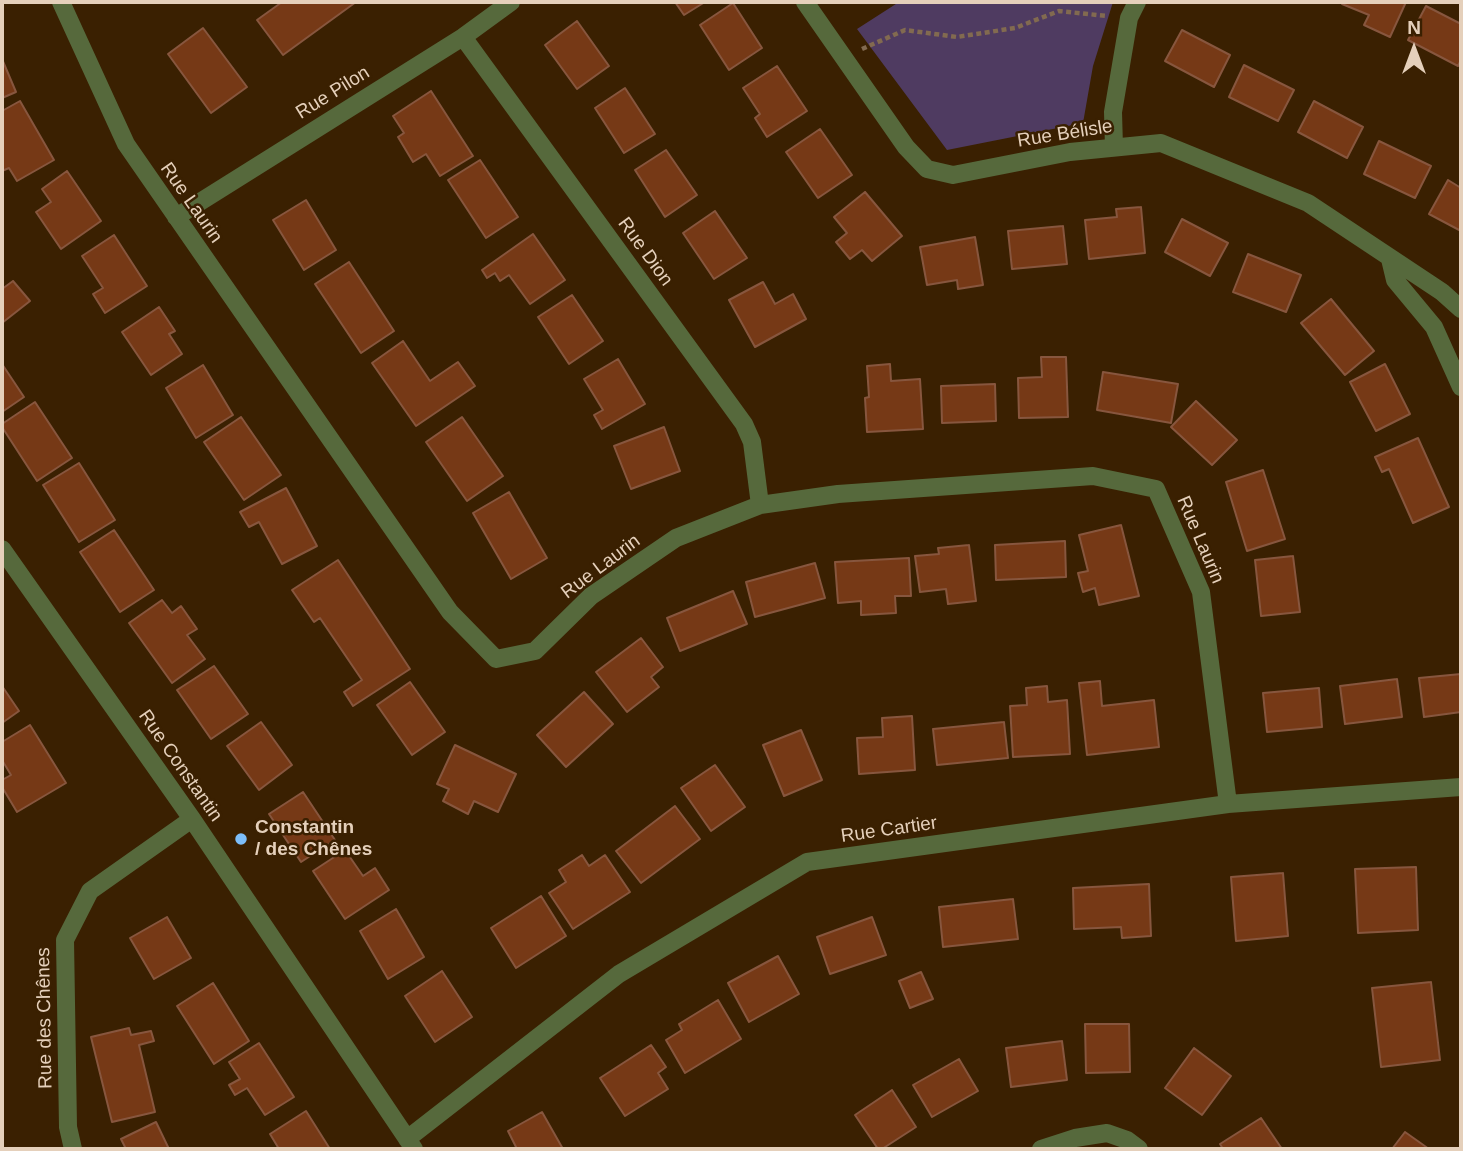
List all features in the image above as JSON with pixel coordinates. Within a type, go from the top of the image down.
[{"type":"street","name":"Rue Laurin","points":[[61,2],[126,144],[450,612],[496,659],[535,651],[591,596],[676,538],[760,506],[838,494],[1093,476],[1156,489],[1201,592],[1228,804]]},
{"type":"street","name":"Rue Pilon","points":[[176,218],[463,37],[511,2]]},
{"type":"street","name":"Rue Bélisle","points":[[805,2],[906,147],[927,169],[953,175],[1070,152],[1161,143],[1308,203],[1390,260],[1443,292],[1461,309]]},
{"type":"street","points":[[1114,147],[1113,112],[1129,18],[1138,2]]},
{"type":"street","name":"Rue Dion","points":[[463,37],[744,424],[751,442],[760,506]]},
{"type":"street","points":[[1390,260],[1395,280],[1433,327],[1461,387]]},
{"type":"street","name":"Rue Constantin","points":[[2,549],[192,819],[411,1144]]},
{"type":"street","name":"Rue Cartier","points":[[411,1144],[620,974],[807,862],[1228,804],[1461,787]]},
{"type":"street","name":"Rue des Chênes","points":[[73,1149],[68,1127],[65,940],[90,891],[192,819]]},
{"type":"street","points":[[1041,1149],[1075,1138],[1107,1133],[1127,1140],[1139,1149]]},
{"type":"path","points":[[844,57],[905,30],[957,37],[1015,29],[1059,11],[1129,18]]},
{"type":"shaded area","points":[[899,2],[1113,2],[1093,66],[1083,123],[947,150],[857,29]]},
{"type":"building","points":[[282,2],[356,2],[283,55],[257,20]]},
{"type":"building","points":[[675,2],[705,2],[684,15]]},
{"type":"building","points":[[1406,2],[1390,37],[1364,25],[1369,15],[1342,4]]},
{"type":"building","points":[[733,3],[762,48],[729,70],[700,25]]},
{"type":"building","points":[[1426,6],[1461,24],[1461,60],[1458,66],[1408,40]]},
{"type":"building","points":[[577,21],[609,66],[577,89],[545,45]]},
{"type":"building","points":[[203,28],[247,87],[211,113],[168,54]]},
{"type":"building","points":[[1182,30],[1230,55],[1214,87],[1165,61]]},
{"type":"building","points":[[2,59],[16,92],[2,98]]},
{"type":"building","points":[[1244,65],[1294,90],[1278,121],[1229,97]]},
{"type":"building","points":[[777,66],[807,111],[767,137],[755,118],[760,114],[743,88]]},
{"type":"building","points":[[625,88],[655,134],[624,153],[595,108]]},
{"type":"building","points":[[431,91],[473,156],[440,176],[426,154],[413,162],[398,137],[404,133],[393,116]]},
{"type":"building","points":[[20,101],[54,160],[17,181],[9,168],[2,171],[2,111]]},
{"type":"building","points":[[1314,101],[1363,127],[1347,158],[1298,132]]},
{"type":"building","points":[[820,129],[852,175],[818,198],[786,152]]},
{"type":"building","points":[[1379,141],[1431,166],[1415,198],[1364,174]]},
{"type":"building","points":[[666,150],[697,195],[665,217],[635,170]]},
{"type":"building","points":[[480,160],[518,217],[486,238],[448,180]]},
{"type":"building","points":[[67,171],[101,221],[61,249],[36,212],[51,202],[42,189]]},
{"type":"building","points":[[1448,180],[1461,188],[1461,231],[1429,214]]},
{"type":"building","points":[[865,192],[902,236],[872,261],[862,250],[850,259],[836,242],[847,233],[834,217]]},
{"type":"building","points":[[306,200],[336,250],[304,270],[273,220]]},
{"type":"building","points":[[1141,207],[1145,253],[1089,259],[1085,220],[1117,217],[1116,209]]},
{"type":"building","points":[[715,211],[747,258],[714,279],[683,233]]},
{"type":"building","points":[[1182,219],[1228,243],[1210,276],[1165,252]]},
{"type":"building","points":[[1063,226],[1067,264],[1012,269],[1008,231]]},
{"type":"building","points":[[533,234],[565,280],[530,304],[509,275],[500,281],[495,273],[487,278],[482,270]]},
{"type":"building","points":[[114,235],[147,286],[105,313],[93,294],[103,288],[82,256]]},
{"type":"building","points":[[975,237],[983,285],[958,289],[957,280],[927,285],[920,247]]},
{"type":"building","points":[[1248,254],[1301,275],[1286,312],[1233,292]]},
{"type":"building","points":[[349,262],[394,331],[361,353],[315,284]]},
{"type":"building","points":[[13,281],[30,301],[2,323],[2,289]]},
{"type":"building","points":[[763,282],[775,304],[793,294],[806,319],[755,347],[729,300]]},
{"type":"building","points":[[572,295],[603,341],[569,364],[538,317]]},
{"type":"building","points":[[1331,299],[1374,351],[1345,375],[1301,323]]},
{"type":"building","points":[[159,307],[175,331],[169,334],[182,354],[151,375],[122,332]]},
{"type":"building","points":[[403,341],[430,381],[458,362],[475,386],[416,426],[372,363]]},
{"type":"building","points":[[1041,357],[1066,357],[1068,417],[1019,418],[1018,378],[1042,377]]},
{"type":"building","points":[[618,359],[645,404],[602,429],[594,415],[603,410],[584,379]]},
{"type":"building","points":[[2,364],[24,397],[2,412]]},
{"type":"building","points":[[890,364],[891,381],[920,379],[923,429],[867,432],[867,366]]},
{"type":"building","points":[[1385,364],[1410,414],[1376,431],[1350,382]]},
{"type":"building","points":[[203,365],[233,415],[196,438],[166,388]]},
{"type":"building","points":[[1103,372],[1178,384],[1171,423],[1097,410]]},
{"type":"building","points":[[995,384],[996,421],[942,423],[941,386]]},
{"type":"building","points":[[1196,401],[1237,440],[1212,465],[1171,427]]},
{"type":"building","points":[[35,402],[72,458],[37,481],[2,427],[2,424]]},
{"type":"building","points":[[241,417],[281,475],[244,500],[204,442]]},
{"type":"building","points":[[462,417],[503,476],[467,501],[426,442]]},
{"type":"building","points":[[664,427],[680,471],[631,489],[614,446]]},
{"type":"building","points":[[1418,438],[1449,507],[1413,523],[1389,469],[1382,472],[1375,457]]},
{"type":"building","points":[[79,463],[115,520],[79,542],[43,485]]},
{"type":"building","points":[[1263,470],[1285,539],[1247,551],[1226,482]]},
{"type":"building","points":[[286,488],[317,546],[282,564],[259,522],[249,527],[240,512]]},
{"type":"building","points":[[509,492],[547,558],[511,579],[473,513]]},
{"type":"building","points":[[1121,525],[1139,596],[1099,605],[1095,588],[1083,592],[1078,573],[1088,571],[1079,535]]},
{"type":"building","points":[[114,530],[154,590],[120,612],[80,552]]},
{"type":"building","points":[[1065,541],[1066,577],[996,580],[995,545]]},
{"type":"building","points":[[969,545],[976,601],[948,604],[946,589],[920,592],[915,556],[939,554],[938,548]]},
{"type":"building","points":[[1293,556],[1300,612],[1261,616],[1255,560]]},
{"type":"building","points":[[909,558],[911,596],[895,596],[896,613],[861,615],[861,601],[838,603],[835,562]]},
{"type":"building","points":[[338,560],[410,669],[353,706],[344,692],[362,680],[320,618],[314,622],[292,590]]},
{"type":"building","points":[[815,563],[825,598],[755,617],[746,582]]},
{"type":"building","points":[[733,591],[747,624],[680,651],[667,618]]},
{"type":"building","points":[[162,600],[172,613],[181,606],[197,629],[187,635],[205,659],[172,683],[129,623]]},
{"type":"building","points":[[641,638],[663,667],[651,677],[659,687],[627,712],[596,672]]},
{"type":"building","points":[[214,666],[248,714],[211,739],[177,690]]},
{"type":"building","points":[[1461,674],[1461,712],[1424,717],[1419,678]]},
{"type":"building","points":[[1397,679],[1402,717],[1345,724],[1340,686]]},
{"type":"building","points":[[1100,681],[1102,706],[1154,700],[1159,747],[1087,755],[1079,683]]},
{"type":"building","points":[[410,682],[445,732],[412,755],[377,705]]},
{"type":"building","points":[[2,686],[19,711],[2,723]]},
{"type":"building","points":[[1047,686],[1048,702],[1067,700],[1070,754],[1013,757],[1010,706],[1027,705],[1026,688]]},
{"type":"building","points":[[1319,688],[1322,727],[1267,732],[1263,693]]},
{"type":"building","points":[[584,692],[613,724],[566,767],[537,735]]},
{"type":"building","points":[[912,716],[915,770],[859,774],[857,738],[883,737],[882,718]]},
{"type":"building","points":[[261,722],[292,765],[259,790],[227,746]]},
{"type":"building","points":[[1004,722],[1008,758],[937,765],[933,729]]},
{"type":"building","points":[[30,725],[66,783],[17,812],[2,787],[2,780],[11,775],[2,760],[2,742]]},
{"type":"building","points":[[801,730],[822,780],[784,796],[763,745]]},
{"type":"building","points":[[455,745],[516,774],[498,812],[474,801],[468,814],[443,801],[449,789],[437,784]]},
{"type":"building","points":[[715,765],[745,807],[711,831],[681,788]]},
{"type":"building","points":[[303,792],[335,840],[301,862],[269,814]]},
{"type":"building","points":[[675,806],[700,839],[641,883],[616,851]]},
{"type":"building","points":[[345,850],[363,876],[375,868],[389,890],[345,919],[313,871]]},
{"type":"building","points":[[582,855],[589,866],[605,855],[630,892],[573,929],[549,893],[566,882],[559,870]]},
{"type":"building","points":[[1416,867],[1418,930],[1358,933],[1355,869]]},
{"type":"building","points":[[1283,873],[1288,936],[1236,941],[1231,877]]},
{"type":"building","points":[[1149,884],[1151,936],[1122,938],[1121,927],[1074,929],[1073,888]]},
{"type":"building","points":[[541,896],[566,936],[516,968],[491,928]]},
{"type":"building","points":[[1013,899],[1018,939],[943,947],[939,907]]},
{"type":"building","points":[[396,909],[424,957],[388,979],[360,931]]},
{"type":"building","points":[[167,917],[191,958],[154,979],[130,938]]},
{"type":"building","points":[[872,917],[886,955],[830,974],[817,937]]},
{"type":"building","points":[[778,956],[799,994],[749,1022],[728,983]]},
{"type":"building","points":[[442,971],[472,1017],[435,1042],[405,996]]},
{"type":"building","points":[[921,972],[933,999],[910,1008],[899,981]]},
{"type":"building","points":[[1431,982],[1440,1060],[1381,1067],[1372,988]]},
{"type":"building","points":[[213,983],[249,1041],[214,1064],[177,1006]]},
{"type":"building","points":[[718,1000],[741,1039],[685,1073],[666,1040],[682,1030],[679,1024]]},
{"type":"building","points":[[1085,1024],[1129,1024],[1130,1072],[1086,1073]]},
{"type":"building","points":[[129,1028],[131,1035],[151,1031],[154,1041],[139,1045],[155,1112],[112,1122],[91,1037]]},
{"type":"building","points":[[1062,1041],[1067,1080],[1011,1087],[1006,1048]]},
{"type":"building","points":[[259,1043],[294,1097],[265,1115],[247,1088],[235,1095],[229,1085],[240,1079],[229,1062]]},
{"type":"building","points":[[651,1045],[666,1067],[658,1073],[668,1089],[625,1116],[600,1078]]},
{"type":"building","points":[[1194,1048],[1231,1076],[1202,1115],[1165,1088]]},
{"type":"building","points":[[959,1059],[978,1091],[932,1117],[913,1085]]},
{"type":"building","points":[[892,1090],[916,1127],[878,1149],[855,1115]]},
{"type":"building","points":[[306,1111],[330,1149],[279,1149],[270,1134]]},
{"type":"building","points":[[542,1112],[563,1149],[517,1149],[508,1131]]},
{"type":"building","points":[[1261,1118],[1282,1149],[1223,1149],[1220,1144]]},
{"type":"building","points":[[156,1122],[169,1149],[126,1149],[121,1139]]},
{"type":"building","points":[[1405,1132],[1429,1149],[1392,1149]]},
{"type":"place","name":"Constantin / des Chênes","points":[[241,839]]}]
